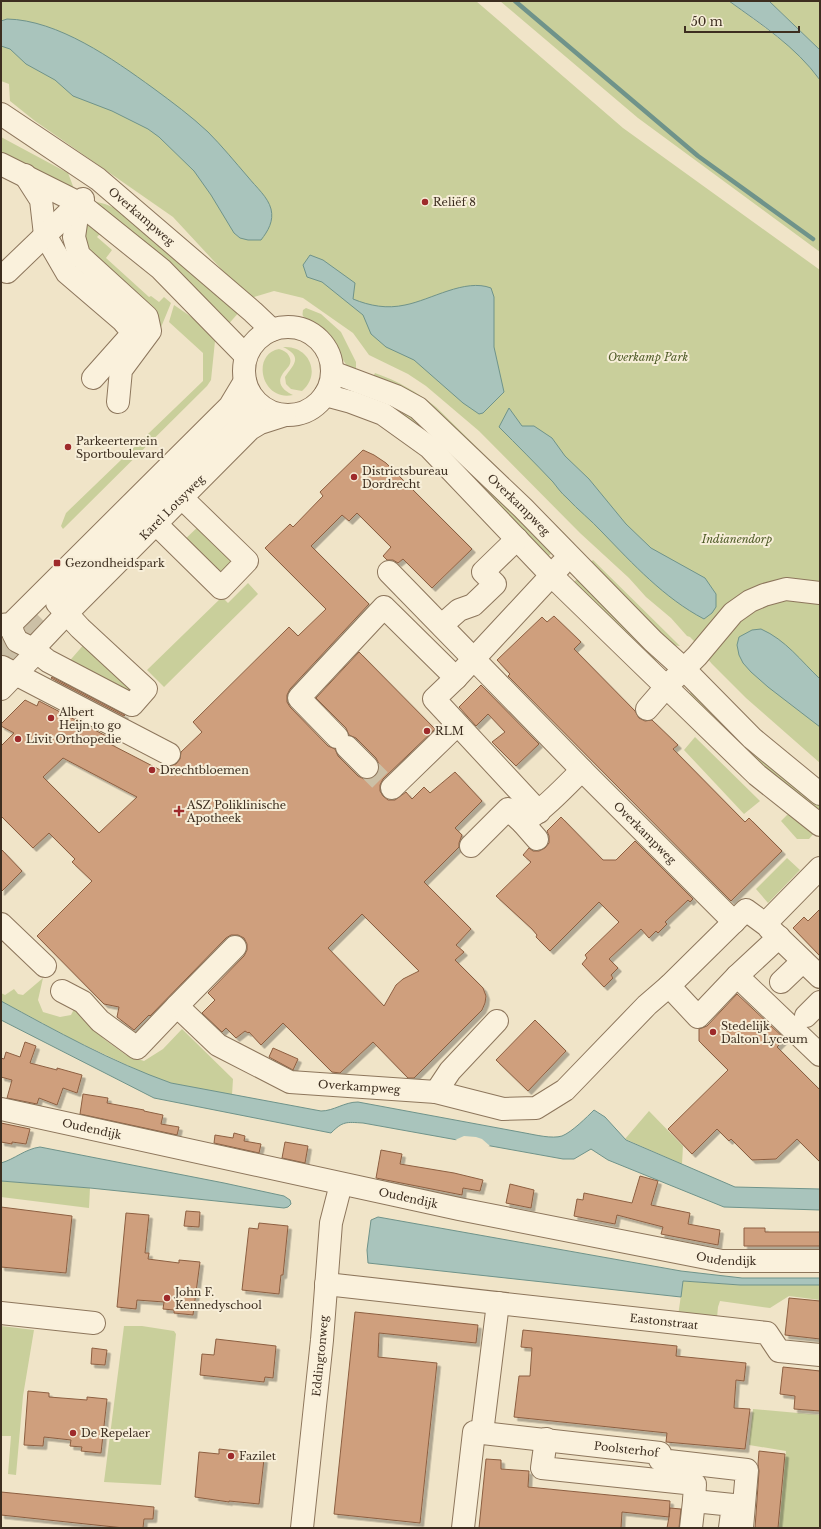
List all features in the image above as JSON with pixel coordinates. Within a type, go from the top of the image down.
[{"type":"street","name":"Overkampweg","points":[[1,114],[98,179],[272,330]]},
{"type":"street","points":[[1,164],[79,203],[161,270],[246,356]]},
{"type":"street","points":[[25,176],[41,200],[45,235],[67,273],[122,321],[133,333],[93,378]]},
{"type":"street","points":[[7,272],[79,203],[98,179]]},
{"type":"street","points":[[79,203],[74,237],[79,255],[147,318],[150,331],[121,370],[118,402]]},
{"type":"street","points":[[284,327],[297,328],[315,336],[325,346],[328,352],[332,372],[329,388],[317,404],[308,410],[296,414],[285,415],[269,411],[256,402],[247,389],[244,368],[246,356],[254,343],[265,333],[272,330],[284,327]]},
{"type":"street","name":"Overkampweg","points":[[332,372],[396,396],[418,408],[522,508],[653,641],[691,663],[752,738],[820,794]]},
{"type":"street","name":"Karel Lotsyweg","points":[[6,677],[31,658],[33,648],[58,600],[230,406],[245,381]]},
{"type":"street","name":"Overkampweg","points":[[325,395],[351,402],[383,414],[429,446],[551,575],[757,775],[820,825]]},
{"type":"street","name":"Karel Lotsyweg","points":[[58,600],[256,402]]},
{"type":"street","name":"Karel Lotsyweg","points":[[6,625],[58,600],[156,524],[250,429],[260,423],[285,415]]},
{"type":"street","points":[[156,524],[221,588],[247,561],[182,498]]},
{"type":"street","points":[[442,625],[459,610],[473,605],[495,584],[484,572],[517,539]]},
{"type":"street","points":[[537,839],[531,817],[457,725],[434,699],[456,678],[569,557]]},
{"type":"street","name":"Overkampweg","points":[[389,572],[582,770],[734,922]]},
{"type":"street","points":[[647,709],[667,686],[691,663],[732,613],[750,601],[764,595],[786,589],[820,593]]},
{"type":"street","points":[[6,625],[13,633],[17,641],[33,648],[48,661],[132,705],[146,689],[80,628],[58,600]]},
{"type":"street","points":[[456,678],[384,607],[299,698],[381,780],[457,725]]},
{"type":"street","points":[[6,677],[169,754]]},
{"type":"street","points":[[531,817],[556,797],[582,770]]},
{"type":"street","points":[[472,846],[508,809],[531,817]]},
{"type":"street","points":[[669,986],[698,1017],[737,976],[820,868]]},
{"type":"street","name":"Overkampweg","points":[[177,1006],[218,1045],[290,1082],[436,1092],[502,1109],[536,1108],[565,1090],[647,1006],[746,910],[772,930],[820,977]]},
{"type":"street","points":[[1,924],[20,936],[45,966]]},
{"type":"street","points":[[62,991],[83,1002],[100,1022],[137,1048],[234,947]]},
{"type":"street","points":[[781,982],[803,961]]},
{"type":"street","points":[[737,976],[820,1055]]},
{"type":"street","points":[[436,1092],[450,1071],[497,1021]]},
{"type":"street","name":"Oudendijk","points":[[1,1109],[459,1209],[722,1261],[820,1261]]},
{"type":"street","name":"Eddingtonweg","points":[[302,1528],[321,1347],[331,1223],[341,1184]]},
{"type":"street","name":"Eastonstraat","points":[[326,1284],[767,1333],[779,1351],[820,1355]]},
{"type":"street","points":[[463,1528],[474,1432],[482,1433],[498,1303]]},
{"type":"street","points":[[1,1313],[94,1323]]},
{"type":"street","name":"Poolsterhof","points":[[482,1433],[660,1453],[660,1460],[673,1471],[695,1484],[694,1501]]},
{"type":"street","name":"Poolsterhof","points":[[546,1439],[542,1468],[673,1471],[747,1470],[738,1505]]},
{"type":"street","points":[[691,1528],[694,1501],[738,1505]]},
{"type":"street","points":[[730,1528],[738,1505]]},
{"type":"street","points":[[738,1505],[742,1528]]},
{"type":"green space","name":"Overkamp Park","points":[[1,1],[476,1],[623,128],[820,270],[820,763],[746,698],[712,664],[706,657],[705,652],[690,637],[687,636],[671,618],[646,597],[629,578],[580,533],[479,431],[426,386],[408,374],[369,355],[353,333],[303,298],[274,291],[251,298],[237,286],[173,217],[35,121],[10,101],[9,84],[1,81]]},
{"type":"green space","points":[[500,1],[729,1],[792,48],[807,63],[820,80],[820,252],[638,118]]},
{"type":"green space","points":[[769,1],[820,1],[820,50]]},
{"type":"green space","points":[[1,137],[68,173],[76,194],[1,155]]},
{"type":"green space","points":[[97,202],[112,207],[127,215],[240,311],[226,327],[93,205]]},
{"type":"green space","points":[[86,225],[89,225],[101,233],[97,237],[112,250],[106,258],[149,297],[151,296],[159,302],[164,297],[171,303],[157,337],[86,249],[82,230]]},
{"type":"green space","points":[[174,305],[193,318],[215,341],[211,380],[207,386],[63,529],[61,526],[66,513],[203,381],[203,353],[169,322]]},
{"type":"green space","points":[[306,308],[321,314],[341,332],[356,362],[356,373],[346,365],[329,335],[303,316],[303,310]]},
{"type":"green space","points":[[283,347],[300,351],[310,362],[312,369],[311,377],[308,384],[302,391],[291,389],[286,384],[285,377],[293,365],[295,358],[293,354]]},
{"type":"green space","points":[[279,349],[287,353],[290,359],[290,364],[283,373],[280,382],[287,392],[293,395],[282,395],[273,391],[267,385],[264,376],[263,368],[265,359],[270,353]]},
{"type":"green space","points":[[375,373],[407,387],[436,407],[566,535],[563,541],[371,380]]},
{"type":"green space","points":[[367,391],[395,400],[554,550],[547,558]]},
{"type":"green space","points":[[201,524],[239,561],[219,581],[181,543]]},
{"type":"green space","points":[[593,560],[680,646],[671,645],[587,566]]},
{"type":"green space","points":[[580,576],[660,656],[652,665],[572,584]]},
{"type":"green space","points":[[248,583],[258,594],[164,687],[147,670],[222,597],[228,603]]},
{"type":"green space","points":[[86,642],[132,688],[125,696],[66,665]]},
{"type":"green space","points":[[694,690],[820,805],[820,818],[686,697]]},
{"type":"green space","points":[[695,737],[760,801],[744,814],[684,750]]},
{"type":"green space","points":[[787,815],[796,815],[814,833],[809,839],[797,839],[781,821]]},
{"type":"green space","points":[[787,858],[800,870],[768,903],[756,889]]},
{"type":"green space","points":[[43,978],[38,1000],[43,1012],[60,1017],[71,1015],[75,1007],[104,1039],[126,1055],[144,1061],[163,1049],[182,1029],[233,1079],[232,1095],[171,1083],[150,1076],[72,1039],[1,1001],[1,993],[5,995],[14,989],[18,994],[23,995]]},
{"type":"green space","points":[[649,1111],[683,1146],[682,1164],[625,1139]]},
{"type":"green space","points":[[1,1181],[90,1188],[89,1208],[1,1197]]},
{"type":"green space","points":[[683,1281],[740,1285],[820,1285],[820,1300],[789,1296],[770,1308],[720,1301],[717,1318],[678,1316]]},
{"type":"green space","points":[[1,1326],[34,1330],[23,1396],[16,1475],[8,1474],[11,1436],[1,1436]]},
{"type":"green space","points":[[124,1326],[142,1326],[174,1331],[176,1334],[161,1485],[104,1482]]},
{"type":"green space","points":[[753,1409],[820,1415],[820,1528],[779,1528],[786,1451],[749,1445]]},
{"type":"water","points":[[729,1],[769,1],[820,50],[820,80],[789,46]]},
{"type":"water","points":[[7,19],[26,21],[46,26],[84,43],[120,65],[202,126],[223,148],[267,200],[271,209],[272,218],[268,229],[261,240],[248,240],[240,238],[234,233],[211,195],[194,171],[159,137],[148,129],[112,111],[73,96],[55,80],[26,64],[10,49],[1,46],[1,21]]},
{"type":"water","points":[[310,255],[323,260],[355,283],[353,299],[372,305],[392,307],[405,305],[448,291],[470,286],[491,288],[494,297],[494,347],[504,392],[483,413],[479,414],[463,403],[414,360],[386,347],[371,334],[363,315],[322,282],[307,277],[303,265]]},
{"type":"water","points":[[509,408],[522,426],[534,426],[552,438],[565,456],[589,479],[626,524],[651,548],[705,578],[716,594],[716,607],[712,613],[704,619],[689,611],[662,591],[563,494],[499,427]]},
{"type":"water","points":[[761,629],[786,645],[820,679],[820,727],[768,687],[743,663],[739,655],[737,645],[739,637],[752,630]]},
{"type":"water","points":[[1,1001],[63,1035],[106,1056],[171,1083],[321,1111],[330,1110],[348,1103],[358,1102],[539,1136],[558,1137],[570,1131],[594,1110],[605,1117],[626,1140],[735,1187],[820,1189],[820,1210],[724,1207],[608,1160],[591,1149],[574,1159],[563,1159],[353,1122],[342,1124],[331,1133],[154,1098],[1,1020]]},
{"type":"water","points":[[40,1147],[284,1196],[290,1200],[291,1204],[284,1208],[90,1188],[1,1181],[1,1163]]},
{"type":"water","points":[[378,1217],[681,1271],[742,1278],[820,1278],[820,1285],[740,1285],[683,1281],[681,1297],[368,1263],[367,1250],[371,1220]]},
{"type":"pier","points":[[464,1136],[482,1139],[490,1146],[484,1147],[461,1143],[455,1140]]},
{"type":"building","points":[[363,450],[386,463],[472,549],[432,588],[403,559],[398,563],[393,560],[387,560],[383,556],[391,547],[357,513],[349,521],[342,515],[311,546],[369,604],[290,689],[287,695],[287,702],[290,707],[328,746],[335,749],[338,756],[358,776],[364,779],[370,779],[376,776],[379,770],[379,764],[376,758],[356,738],[349,735],[346,728],[316,698],[359,652],[435,729],[383,779],[380,785],[380,791],[383,796],[388,800],[395,800],[406,792],[412,799],[424,787],[430,793],[455,772],[482,801],[455,828],[462,835],[459,847],[424,882],[471,929],[456,945],[464,952],[455,960],[483,988],[486,996],[485,1003],[482,1010],[414,1078],[408,1078],[373,1042],[340,1073],[332,1072],[283,1023],[261,1045],[249,1032],[248,1033],[245,1031],[236,1038],[226,1028],[222,1032],[202,1013],[215,1000],[208,993],[244,956],[247,950],[247,944],[244,938],[238,935],[231,935],[226,938],[150,1016],[149,1015],[134,1030],[117,1017],[119,1007],[104,1004],[37,936],[92,881],[72,862],[75,859],[49,833],[33,848],[1,816],[1,746],[14,733],[1,726],[1,724],[25,700],[37,706],[39,701],[112,739],[110,744],[168,774],[168,766],[176,764],[180,759],[181,752],[202,732],[193,722],[289,627],[298,636],[326,609],[265,548],[290,524],[293,527],[323,496],[320,492]],"holes":[[[63,758],[137,797],[99,833],[43,777]],[[362,914],[419,971],[403,979],[396,985],[384,1006],[328,948]]]},
{"type":"building","points":[[554,616],[581,642],[574,649],[635,711],[639,718],[645,721],[652,720],[678,745],[673,749],[740,817],[745,822],[749,818],[782,851],[731,901],[508,676],[510,674],[497,660],[542,617],[547,622]]},
{"type":"building","points":[[52,677],[125,715],[124,716],[51,678]]},
{"type":"building","points":[[481,685],[539,744],[516,766],[492,742],[505,732],[488,714],[476,726],[459,707]]},
{"type":"building","points":[[561,817],[603,860],[616,860],[635,841],[693,899],[690,902],[688,900],[665,922],[667,924],[658,933],[656,931],[649,938],[641,929],[609,959],[618,968],[611,975],[613,978],[604,987],[582,964],[587,958],[585,955],[619,922],[599,902],[550,951],[536,937],[537,935],[532,929],[496,896],[531,862],[523,855],[529,848],[533,851],[539,851],[545,848],[549,843],[547,831]]},
{"type":"building","points":[[1,849],[22,871],[1,892]]},
{"type":"building","points":[[820,909],[820,956],[793,928],[804,917],[808,921]]},
{"type":"building","points":[[737,994],[785,1039],[777,1047],[820,1090],[820,1162],[797,1139],[776,1159],[752,1160],[731,1139],[729,1141],[717,1129],[692,1154],[668,1129],[728,1070],[699,1041],[699,1029],[707,1026]]},
{"type":"building","points":[[535,1020],[566,1051],[528,1091],[496,1060]]},
{"type":"building","points":[[25,1042],[36,1046],[30,1063],[82,1075],[77,1093],[63,1088],[57,1105],[39,1098],[37,1104],[7,1098],[12,1080],[1,1077],[1,1058],[4,1059],[6,1052],[20,1057]]},
{"type":"building","points":[[273,1048],[298,1059],[293,1070],[269,1057]]},
{"type":"building","points":[[83,1094],[108,1098],[107,1103],[163,1115],[161,1124],[179,1127],[177,1135],[80,1114]]},
{"type":"building","points":[[1,1123],[30,1129],[26,1144],[1,1142]]},
{"type":"building","points":[[234,1133],[245,1136],[244,1141],[261,1144],[259,1153],[214,1143],[215,1135],[233,1138]]},
{"type":"building","points":[[285,1142],[308,1146],[305,1163],[282,1158]]},
{"type":"building","points":[[381,1150],[402,1154],[400,1164],[454,1173],[483,1180],[480,1191],[463,1188],[462,1195],[376,1178]]},
{"type":"building","points":[[640,1176],[658,1181],[651,1205],[690,1213],[688,1224],[720,1230],[718,1245],[661,1234],[663,1227],[617,1215],[615,1224],[574,1216],[577,1199],[583,1200],[584,1193],[632,1203]]},
{"type":"building","points":[[510,1184],[534,1190],[531,1208],[506,1203]]},
{"type":"building","points":[[1,1207],[72,1216],[66,1273],[1,1267]]},
{"type":"building","points":[[186,1211],[200,1212],[199,1227],[184,1226]]},
{"type":"building","points":[[126,1213],[149,1215],[145,1253],[149,1253],[148,1259],[179,1263],[179,1260],[200,1262],[193,1315],[174,1313],[174,1310],[163,1309],[164,1302],[137,1300],[136,1309],[117,1307]]},
{"type":"building","points":[[259,1223],[288,1226],[283,1275],[281,1275],[279,1294],[242,1290],[249,1228],[258,1229]]},
{"type":"building","points":[[744,1228],[765,1228],[765,1232],[820,1232],[820,1246],[744,1246]]},
{"type":"building","points":[[789,1298],[820,1301],[820,1339],[785,1335]]},
{"type":"building","points":[[355,1312],[478,1325],[476,1343],[379,1333],[378,1357],[437,1363],[420,1523],[334,1514]]},
{"type":"building","points":[[523,1330],[677,1346],[676,1356],[746,1363],[744,1381],[736,1380],[734,1408],[750,1409],[745,1449],[666,1442],[667,1433],[514,1417],[519,1376],[530,1376],[532,1348],[521,1347]]},
{"type":"building","points":[[216,1339],[276,1346],[273,1378],[265,1377],[264,1382],[200,1375],[202,1354],[214,1355]]},
{"type":"building","points":[[92,1348],[107,1350],[105,1365],[91,1364]]},
{"type":"building","points":[[783,1367],[820,1371],[820,1411],[794,1409],[795,1396],[780,1394]]},
{"type":"building","points":[[28,1391],[49,1393],[49,1397],[87,1400],[87,1397],[107,1399],[101,1453],[81,1451],[82,1447],[70,1446],[71,1440],[44,1437],[43,1446],[24,1445]]},
{"type":"building","points":[[219,1449],[245,1452],[244,1457],[264,1459],[259,1504],[229,1502],[195,1497],[199,1452],[219,1454]]},
{"type":"building","points":[[759,1451],[785,1454],[778,1528],[755,1528]]},
{"type":"building","points":[[486,1459],[501,1460],[501,1469],[529,1471],[528,1487],[670,1501],[669,1517],[622,1512],[621,1528],[479,1528]]},
{"type":"building","points":[[1,1492],[154,1507],[153,1519],[144,1519],[143,1528],[124,1528],[1,1515]]},
{"type":"building","points":[[670,1508],[681,1509],[679,1528],[667,1528]]},
{"type":"waterway","points":[[515,1],[698,156],[813,239]]},
{"type":"tunnel","points":[[1,656],[61,597]]},
{"type":"tunnel","points":[[367,767],[380,780]]},
{"type":"place","name":"Reliëf 8","points":[[425,202]]},
{"type":"place","name":"Parkeerterrein Sportboulevard","points":[[68,447]]},
{"type":"place","name":"Districtsbureau Dordrecht","points":[[354,477]]},
{"type":"place","name":"Gezondheidspark","points":[[57,563]]},
{"type":"place","name":"Albert Heijn to go","points":[[51,718]]},
{"type":"place","name":"RLM","points":[[427,731]]},
{"type":"place","name":"Livit Orthopedie","points":[[18,739]]},
{"type":"place","name":"Drechtbloemen","points":[[152,770]]},
{"type":"place","name":"ASZ Poliklinische Apotheek","points":[[179,811]]},
{"type":"place","name":"Stedelijk Dalton Lyceum","points":[[713,1032]]},
{"type":"place","name":"John F. Kennedyschool","points":[[167,1298]]},
{"type":"place","name":"De Repelaer","points":[[73,1433]]},
{"type":"place","name":"Fazilet","points":[[231,1456]]},
{"type":"park label","name":"Indianendorp","points":[[737,539]]}]
